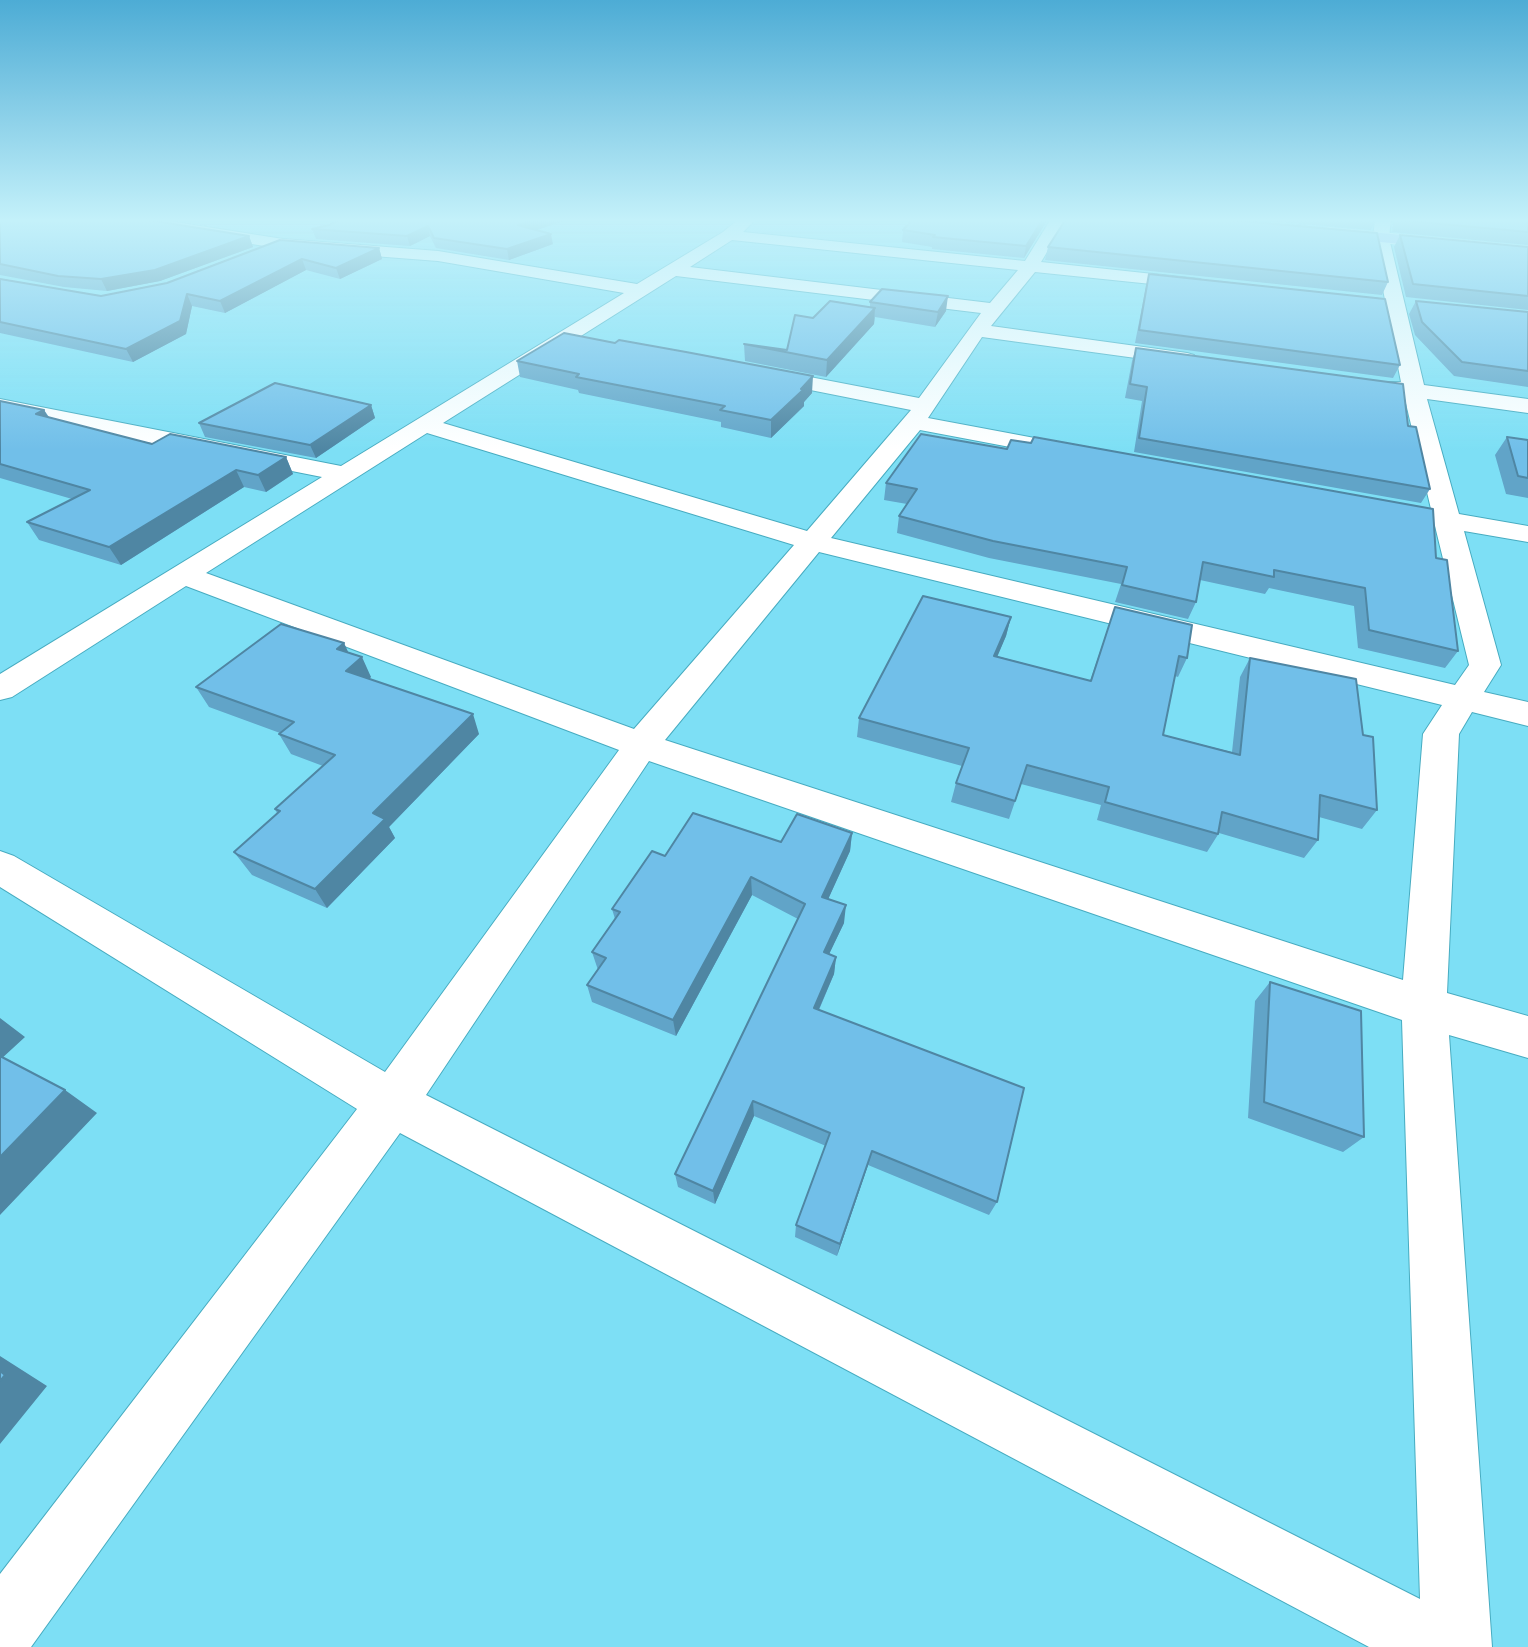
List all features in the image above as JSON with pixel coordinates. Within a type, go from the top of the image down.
[{"type":"street","points":[[0,689],[631,296]]},
{"type":"street","points":[[835,296],[986,320],[1209,362]]},
{"type":"street","points":[[0,1631],[392,1103],[641,746],[920,414],[1006,296]]},
{"type":"street","points":[[1394,296],[1414,390],[1485,665],[1441,734],[1424,1007],[1457,1647]]},
{"type":"street","points":[[569,335],[596,340]]},
{"type":"street","points":[[747,370],[1092,455]]},
{"type":"street","points":[[1373,384],[1528,406]]},
{"type":"street","points":[[0,406],[345,474]]},
{"type":"street","points":[[424,425],[813,542],[1528,714]]},
{"type":"street","points":[[1407,513],[1528,534]]},
{"type":"street","points":[[184,575],[641,746],[1424,1007],[1528,1037]]},
{"type":"street","points":[[0,867],[392,1103],[1441,1647]]},
{"type":"building","points":[[0,296],[187,296],[180,321],[126,349],[0,322]]},
{"type":"building","points":[[196,296],[230,296],[220,301]]},
{"type":"building","points":[[876,296],[948,296],[938,312],[870,302]]},
{"type":"building","points":[[1145,296],[1355,296],[1385,299],[1400,365],[1139,330]]},
{"type":"building","points":[[830,301],[875,308],[827,360],[744,344],[787,350],[795,315],[813,318]]},
{"type":"building","points":[[1416,301],[1528,312],[1528,371],[1462,362],[1422,322]]},
{"type":"building","points":[[564,333],[615,343],[619,340],[813,376],[801,389],[804,389],[771,420],[720,410],[725,406],[576,377],[579,374],[517,361]]},
{"type":"building","points":[[1136,348],[1403,384],[1408,426],[1416,427],[1430,489],[1139,438],[1147,387],[1130,384]]},
{"type":"building","points":[[275,383],[371,405],[310,445],[199,423]]},
{"type":"building","points":[[0,401],[44,410],[36,414],[152,444],[170,434],[286,457],[258,475],[236,470],[109,547],[27,522],[90,490],[0,464]]},
{"type":"building","points":[[921,434],[1007,449],[1011,440],[1031,443],[1034,437],[1433,509],[1436,558],[1447,560],[1458,651],[1369,630],[1365,588],[1274,570],[1274,577],[1203,562],[1196,602],[1122,585],[1127,567],[993,541],[899,516],[917,489],[886,483]]},
{"type":"building","points":[[1507,437],[1528,440],[1528,478],[1518,476]]},
{"type":"building","points":[[923,596],[1011,617],[994,656],[1091,681],[1115,607],[1192,625],[1187,658],[1179,656],[1163,735],[1240,755],[1250,658],[1356,679],[1363,735],[1373,737],[1377,810],[1320,795],[1318,840],[1222,812],[1218,834],[1105,802],[1109,787],[1027,765],[1015,801],[956,783],[969,748],[859,718]]},
{"type":"building","points":[[281,624],[344,643],[337,649],[362,657],[346,671],[473,714],[373,813],[385,819],[315,889],[234,852],[280,811],[275,809],[335,755],[279,734],[294,722],[196,687]]},
{"type":"building","points":[[693,813],[781,842],[797,814],[852,833],[822,897],[846,905],[824,952],[836,957],[814,1008],[1024,1088],[997,1202],[872,1151],[840,1244],[796,1225],[830,1133],[753,1101],[713,1191],[675,1174],[805,904],[751,877],[673,1020],[587,985],[606,958],[592,952],[620,912],[612,909],[652,851],[665,856]]},
{"type":"building","points":[[1270,982],[1361,1011],[1364,1137],[1264,1102]]},
{"type":"building","points":[[0,1056],[65,1090],[0,1157]]}]
